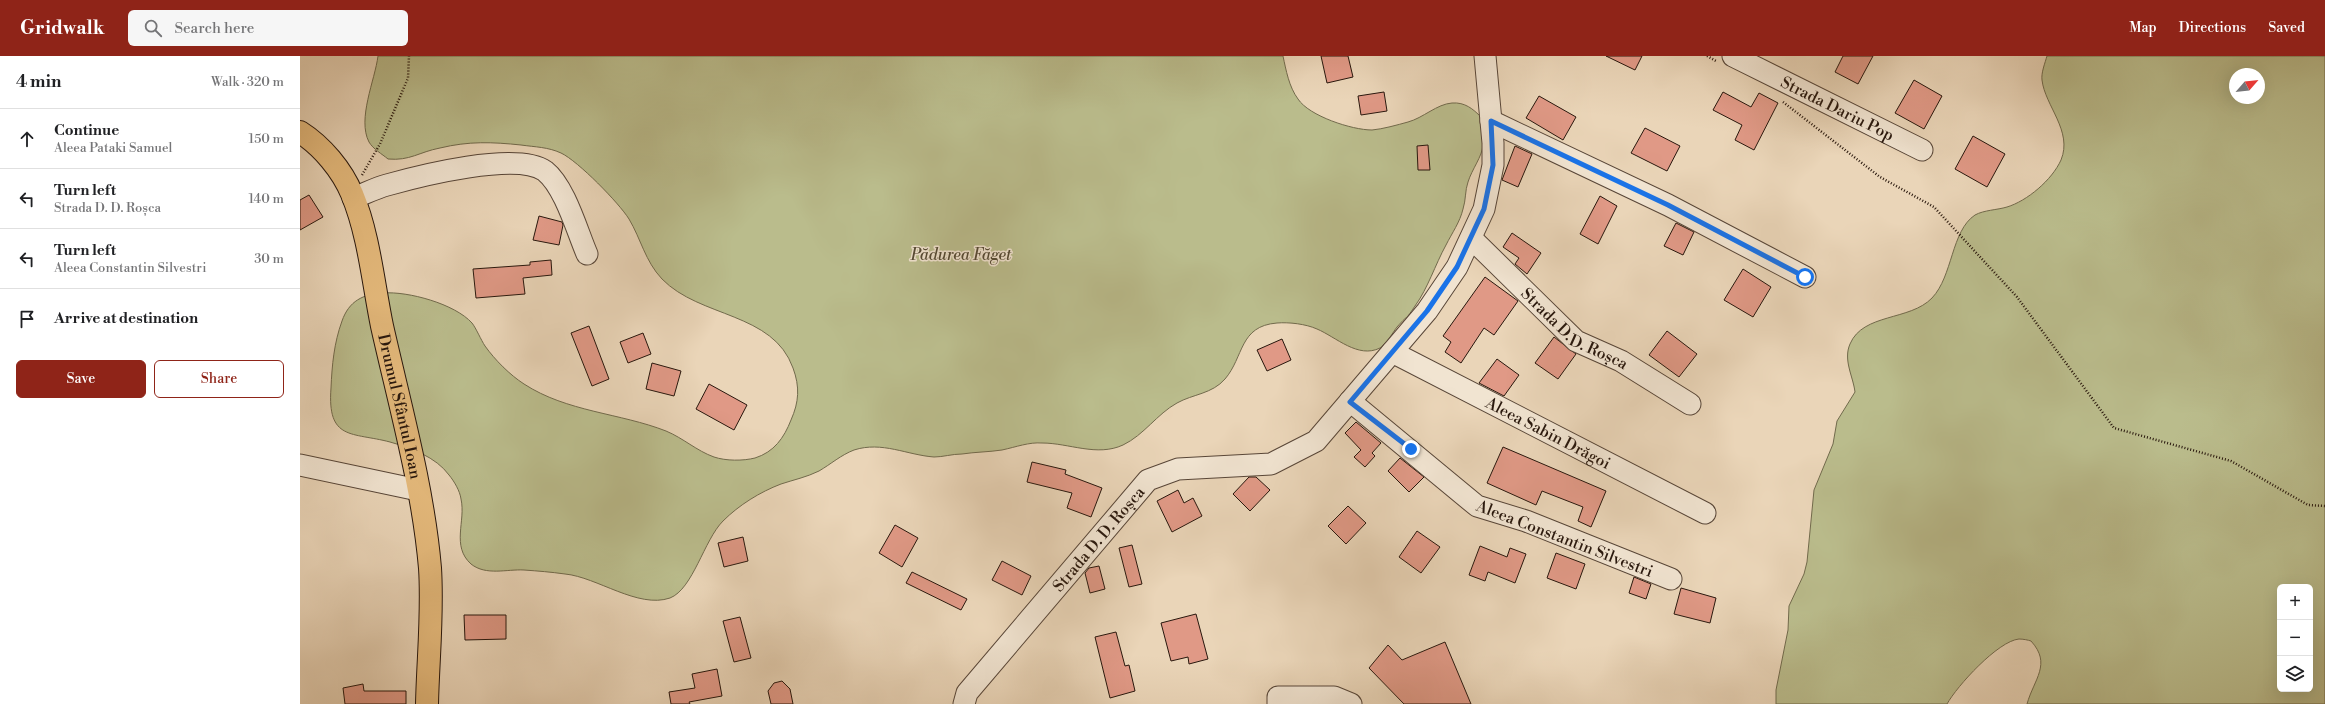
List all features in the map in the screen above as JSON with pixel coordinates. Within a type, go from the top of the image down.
[{"type":"main road","name":"Drumul Sfântul Ioan","points":[[300,132],[332,162],[352,196],[365,236],[374,289],[418,490],[427,540],[430,571],[427,704]]},
{"type":"street","name":"Strada D. D. Roșca","points":[[964,704],[966,693],[1148,480],[1178,469],[1271,464],[1316,441],[1427,311],[1457,267],[1484,209],[1493,165],[1486,56]]},
{"type":"street","name":"Strada Dariu Pop","points":[[1727,60],[1922,150]]},
{"type":"street","points":[[1491,121],[1668,205],[1805,277]]},
{"type":"street","points":[[352,196],[386,185],[454,169],[501,163],[528,165],[544,171],[559,187],[587,254]]},
{"type":"street","name":"Strada D.D. Roșca","points":[[1471,238],[1576,342],[1621,360],[1690,404]]},
{"type":"street","name":"Aleea Sabin Drăgoi","points":[[1392,352],[1705,513]]},
{"type":"street","name":"Aleea Constantin Silvestri","points":[[1350,402],[1477,506],[1526,521],[1671,579]]},
{"type":"street","points":[[300,465],[418,490]]},
{"type":"street","points":[[1278,704],[1278,697],[1334,697],[1351,704]]},
{"type":"path","points":[[352,196],[380,144],[406,84],[408,78],[409,56]]},
{"type":"path","points":[[1707,56],[1727,60]]},
{"type":"path","points":[[1781,101],[1880,177],[1934,207],[2017,297],[2114,428],[2231,461],[2308,505],[2325,506]]},
{"type":"green space","name":"Pădurea Făget","points":[[378,56],[1283,56],[1288,78],[1298,99],[1311,111],[1332,121],[1354,128],[1372,130],[1381,129],[1414,120],[1435,108],[1446,104],[1457,103],[1472,109],[1481,117],[1483,145],[1481,154],[1466,188],[1464,206],[1460,218],[1424,292],[1409,315],[1380,348],[1372,351],[1355,349],[1313,327],[1303,325],[1277,323],[1265,325],[1249,336],[1231,370],[1220,384],[1208,391],[1177,403],[1163,413],[1131,441],[1123,445],[1103,450],[1037,443],[1002,450],[934,457],[894,449],[875,447],[854,450],[840,457],[819,471],[773,487],[743,504],[729,515],[716,529],[692,575],[678,593],[670,598],[658,600],[645,599],[631,596],[577,576],[524,570],[490,571],[477,568],[471,564],[465,557],[460,541],[462,507],[460,496],[455,483],[444,469],[430,458],[406,447],[345,431],[338,426],[333,417],[331,405],[332,371],[339,329],[345,314],[358,300],[369,295],[393,293],[405,294],[430,300],[454,310],[472,323],[485,346],[498,362],[524,384],[558,401],[666,431],[714,457],[729,460],[755,458],[768,452],[778,444],[785,433],[796,407],[798,388],[793,368],[783,350],[769,336],[753,326],[678,292],[662,279],[651,265],[629,219],[624,212],[608,193],[587,173],[561,153],[536,147],[500,143],[480,143],[451,146],[402,159],[388,159],[371,145],[366,133],[366,111]]},
{"type":"green space","points":[[2047,56],[2325,56],[2325,704],[2027,704],[2040,672],[2041,664],[2037,649],[2031,641],[2019,639],[2000,647],[1990,656],[1969,676],[1947,704],[1776,704],[1776,690],[1788,630],[1789,606],[1804,574],[1807,562],[1814,490],[1833,444],[1837,421],[1855,392],[1848,362],[1848,350],[1850,344],[1856,334],[1865,327],[1912,311],[1932,298],[1939,289],[1956,242],[1967,222],[1979,213],[2007,207],[2023,200],[2038,189],[2057,168],[2064,149],[2064,139],[2044,90],[2042,80]]},
{"type":"building","points":[[1321,56],[1348,56],[1353,77],[1327,83]]},
{"type":"building","points":[[1606,56],[1642,56],[1635,70]]},
{"type":"building","points":[[1843,56],[1873,56],[1858,84],[1835,72]]},
{"type":"building","points":[[1914,80],[1942,96],[1924,129],[1895,113]]},
{"type":"building","points":[[1384,92],[1387,111],[1361,115],[1358,96]]},
{"type":"building","points":[[1723,92],[1751,107],[1759,93],[1778,103],[1754,150],[1735,140],[1742,125],[1713,110]]},
{"type":"building","points":[[1539,96],[1576,117],[1563,140],[1526,118]]},
{"type":"building","points":[[1645,128],[1680,146],[1667,171],[1631,153]]},
{"type":"building","points":[[1973,136],[2005,154],[1987,187],[1955,169]]},
{"type":"building","points":[[1428,145],[1430,170],[1418,170],[1417,146]]},
{"type":"building","points":[[1515,146],[1532,154],[1518,187],[1502,180]]},
{"type":"building","points":[[309,195],[323,217],[300,230],[300,200]]},
{"type":"building","points":[[1600,196],[1617,206],[1598,244],[1580,234]]},
{"type":"building","points":[[539,216],[562,222],[563,225],[559,245],[533,240]]},
{"type":"building","points":[[1676,223],[1694,232],[1683,255],[1664,246]]},
{"type":"building","points":[[1512,233],[1541,253],[1527,274],[1515,264],[1519,258],[1503,247]]},
{"type":"building","points":[[551,260],[552,275],[523,278],[525,294],[476,298],[473,269],[530,265],[530,262]]},
{"type":"building","points":[[1743,269],[1771,287],[1753,317],[1724,300]]},
{"type":"building","points":[[1485,277],[1518,301],[1494,335],[1484,328],[1461,363],[1445,352],[1451,342],[1443,336]]},
{"type":"building","points":[[589,326],[609,379],[592,386],[571,333]]},
{"type":"building","points":[[1667,331],[1697,354],[1679,377],[1649,355]]},
{"type":"building","points":[[643,333],[651,354],[628,363],[620,342]]},
{"type":"building","points":[[1554,337],[1576,354],[1558,379],[1535,363]]},
{"type":"building","points":[[1282,339],[1291,360],[1267,371],[1257,350]]},
{"type":"building","points":[[1497,359],[1519,375],[1504,396],[1479,383]]},
{"type":"building","points":[[652,363],[681,371],[674,396],[646,389]]},
{"type":"building","points":[[709,384],[747,405],[734,430],[696,409]]},
{"type":"building","points":[[1356,422],[1381,443],[1372,453],[1375,456],[1365,467],[1354,457],[1361,450],[1345,433]]},
{"type":"building","points":[[1503,447],[1606,491],[1591,527],[1578,521],[1583,507],[1542,491],[1536,505],[1487,483]]},
{"type":"building","points":[[1400,458],[1424,477],[1409,492],[1388,471]]},
{"type":"building","points":[[1032,462],[1066,470],[1065,474],[1102,488],[1091,517],[1067,508],[1072,493],[1027,482]]},
{"type":"building","points":[[1249,477],[1256,477],[1270,490],[1250,511],[1233,494]]},
{"type":"building","points":[[1178,490],[1184,503],[1193,498],[1202,516],[1172,532],[1157,501]]},
{"type":"building","points":[[1348,506],[1366,523],[1346,544],[1328,526]]},
{"type":"building","points":[[895,525],[918,538],[902,567],[879,553]]},
{"type":"building","points":[[1417,531],[1440,547],[1421,573],[1399,557]]},
{"type":"building","points":[[743,537],[748,561],[724,567],[718,543]]},
{"type":"building","points":[[1132,545],[1142,584],[1129,587],[1119,548]]},
{"type":"building","points":[[1480,546],[1507,557],[1510,548],[1526,554],[1515,583],[1488,572],[1485,581],[1469,575]]},
{"type":"building","points":[[1556,553],[1585,564],[1576,589],[1547,578]]},
{"type":"building","points":[[1002,561],[1031,576],[1022,595],[992,580]]},
{"type":"building","points":[[1099,566],[1105,589],[1090,593],[1085,573],[1089,568]]},
{"type":"building","points":[[912,572],[967,599],[961,610],[906,583]]},
{"type":"building","points":[[1634,577],[1651,584],[1646,599],[1629,593]]},
{"type":"building","points":[[1681,588],[1716,598],[1710,623],[1674,614]]},
{"type":"building","points":[[1196,614],[1208,659],[1189,664],[1188,657],[1171,661],[1161,623]]},
{"type":"building","points":[[464,615],[506,615],[506,639],[465,640]]},
{"type":"building","points":[[740,617],[751,658],[734,662],[723,621]]},
{"type":"building","points":[[1116,632],[1125,666],[1129,665],[1135,691],[1110,698],[1095,637]]},
{"type":"building","points":[[1445,642],[1471,704],[1404,704],[1369,668],[1388,645],[1402,660]]},
{"type":"building","points":[[717,669],[722,696],[689,702],[690,704],[671,704],[669,692],[695,688],[692,674]]},
{"type":"building","points":[[782,681],[790,689],[793,704],[771,704],[768,691],[774,683]]},
{"type":"building","points":[[363,684],[364,691],[406,691],[406,704],[345,704],[343,688]]},
{"type":"route","points":[[1411,449],[1350,402],[1427,311],[1457,267],[1484,209],[1493,165],[1491,121],[1496,122],[1668,205],[1805,277]]}]
